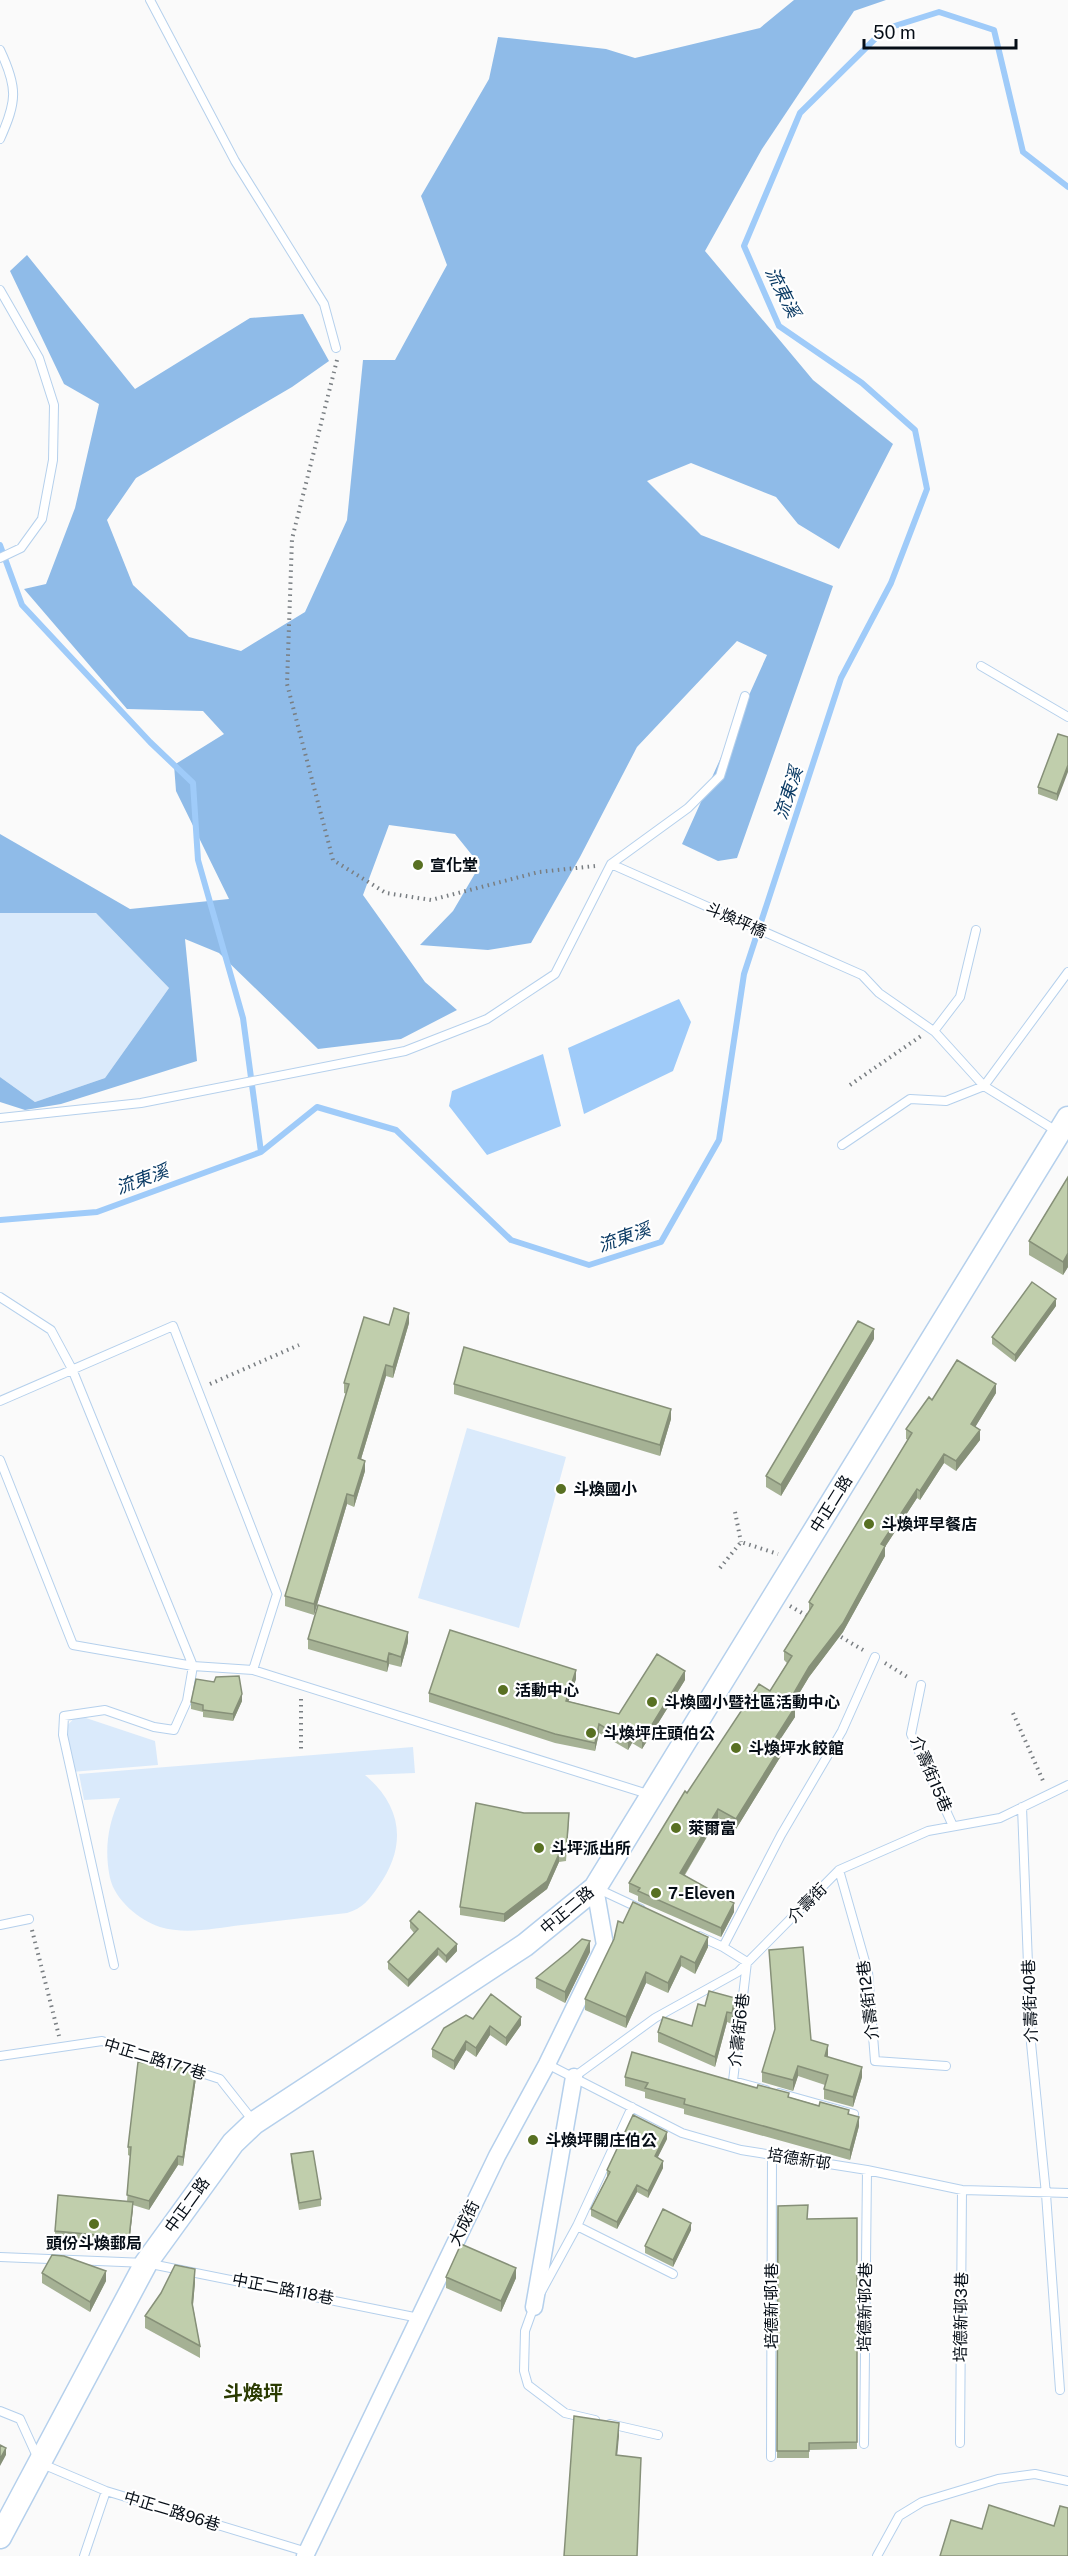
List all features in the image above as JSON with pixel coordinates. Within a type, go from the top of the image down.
[{"type":"main road","name":"中正二路","points":[[0,2537],[146,2263],[233,2143],[254,2123],[525,1945],[595,1888],[1063,1125]]},
{"type":"street","name":"大成街","points":[[306,2554],[497,2156],[547,2064],[605,1945],[595,1888]]},
{"type":"street","points":[[534,2307],[574,2077]]},
{"type":"lane","points":[[150,0],[235,161],[324,304],[336,348]]},
{"type":"lane","points":[[0,50],[10,73],[14,108],[0,139]]},
{"type":"lane","points":[[0,290],[39,358],[54,405],[54,416],[53,460],[42,519],[21,548],[0,558]]},
{"type":"lane","points":[[981,666],[1068,717]]},
{"type":"lane","points":[[0,1118],[141,1103],[405,1051],[487,1019],[555,974],[611,864],[688,808],[720,776],[745,696]]},
{"type":"lane","name":"斗煥坪橋","points":[[611,864],[862,975],[879,993],[935,1032]]},
{"type":"lane","points":[[976,930],[960,997],[935,1032],[984,1086],[1063,1125]]},
{"type":"lane","points":[[842,1145],[910,1099],[946,1101],[984,1086],[1068,972]]},
{"type":"lane","points":[[0,1297],[51,1330],[72,1369],[193,1666],[187,1701],[174,1730],[154,1727],[105,1710],[64,1716],[63,1735],[114,1965]]},
{"type":"lane","points":[[0,1401],[173,1326],[277,1594],[253,1670]]},
{"type":"lane","points":[[0,1460],[73,1645],[193,1666],[253,1670],[652,1795]]},
{"type":"lane","points":[[723,1947],[781,1835],[842,1731],[874,1657]]},
{"type":"lane","name":"介壽街15巷","points":[[921,1685],[911,1734],[954,1826]]},
{"type":"lane","name":"介壽街","points":[[574,2077],[655,2018],[738,1972],[839,1870],[928,1831],[1000,1818],[1068,1785]]},
{"type":"lane","name":"介壽街40巷","points":[[1022,1807],[1031,2043],[1046,2194],[1060,2390]]},
{"type":"lane","name":"介壽街12巷","points":[[839,1870],[868,1972],[875,2061],[946,2066]]},
{"type":"lane","points":[[595,1888],[649,1912]]},
{"type":"lane","points":[[0,1925],[29,1919]]},
{"type":"lane","points":[[691,1932],[723,1947],[747,1962]]},
{"type":"lane","name":"介壽街6巷","points":[[747,1962],[733,2081],[854,2114]]},
{"type":"lane","name":"中正二路177巷","points":[[0,2055],[102,2041],[220,2079],[254,2123]]},
{"type":"lane","name":"培德新邨","points":[[547,2064],[682,2133],[741,2150],[867,2170],[963,2190],[1068,2193]]},
{"type":"lane","points":[[632,2107],[577,2226],[534,2307],[525,2331],[524,2371],[528,2385],[565,2413],[658,2435]]},
{"type":"lane","name":"培德新邨1巷","points":[[771,2457],[772,2155]]},
{"type":"lane","name":"培德新邨2巷","points":[[864,2444],[867,2170]]},
{"type":"lane","name":"培德新邨3巷","points":[[960,2443],[963,2190]]},
{"type":"lane","points":[[577,2226],[673,2274]]},
{"type":"lane","name":"中正二路118巷","points":[[0,2257],[146,2263],[419,2318]]},
{"type":"lane","points":[[0,2411],[20,2419],[40,2463]]},
{"type":"lane","name":"中正二路96巷","points":[[40,2463],[106,2491],[306,2554]]},
{"type":"lane","points":[[877,2556],[899,2516],[922,2502],[998,2479],[1035,2474],[1068,2481]]},
{"type":"lane","points":[[84,2556],[106,2491]]},
{"type":"path","points":[[336,348],[338,365],[292,539],[287,684],[333,860],[386,893],[431,900],[539,872],[611,864]]},
{"type":"path","points":[[850,1085],[923,1035],[935,1032]]},
{"type":"path","points":[[198,1389],[298,1345]]},
{"type":"path","points":[[735,1512],[741,1542]]},
{"type":"path","points":[[741,1542],[773,1552],[794,1563]]},
{"type":"path","points":[[720,1568],[741,1542]]},
{"type":"path","points":[[774,1596],[814,1620]]},
{"type":"path","points":[[834,1632],[921,1685]]},
{"type":"path","points":[[300,1702],[301,1749]]},
{"type":"path","points":[[1013,1713],[1049,1794]]},
{"type":"path","points":[[29,1919],[61,2046]]},
{"type":"shaded area","points":[[794,0],[886,0],[854,11],[762,149],[705,251],[813,380],[893,444],[839,549],[798,524],[776,497],[691,463],[647,481],[701,535],[833,586],[737,858],[718,861],[682,844],[767,655],[737,641],[637,747],[580,857],[531,943],[488,950],[420,945],[453,911],[480,865],[455,834],[389,825],[363,895],[425,982],[457,1010],[401,1039],[318,1049],[219,953],[185,939],[197,1061],[61,1104],[25,1110],[0,1102],[0,1077],[35,1102],[105,1078],[169,988],[96,913],[0,913],[0,834],[130,909],[229,899],[176,791],[174,765],[224,734],[203,711],[127,709],[24,589],[46,584],[75,508],[99,404],[64,384],[10,271],[27,255],[135,389],[250,318],[303,314],[329,361],[292,387],[136,478],[107,520],[133,585],[189,637],[241,651],[305,612],[347,520],[363,360],[395,360],[447,265],[421,196],[489,79],[498,37],[606,49],[635,58],[760,28]]},
{"type":"shaded area","points":[[0,913],[96,913],[169,988],[105,1078],[35,1102],[0,1077]]},
{"type":"shaded area","points":[[679,999],[691,1022],[673,1071],[584,1114],[568,1048]]},
{"type":"shaded area","points":[[543,1054],[561,1126],[487,1155],[449,1106],[452,1091]]},
{"type":"shaded area","points":[[467,1428],[566,1457],[519,1628],[418,1598]]},
{"type":"shaded area","points":[[77,1715],[155,1741],[158,1765],[71,1772],[66,1727]]},
{"type":"shaded area","points":[[413,1747],[415,1773],[365,1775],[378,1787],[387,1800],[397,1828],[397,1842],[394,1857],[387,1872],[365,1903],[347,1913],[201,1930],[160,1927],[136,1914],[122,1901],[110,1878],[107,1857],[110,1827],[120,1798],[84,1800],[79,1774]]},
{"type":"building","points":[[1058,734],[1068,737],[1068,765],[1057,794],[1038,787]]},
{"type":"building","points":[[1068,1177],[1068,1253],[1063,1262],[1029,1241]]},
{"type":"building","points":[[1032,1282],[1056,1299],[1015,1355],[992,1337]]},
{"type":"building","points":[[394,1308],[409,1313],[393,1367],[386,1365],[358,1458],[365,1461],[354,1496],[347,1494],[314,1604],[285,1596],[349,1384],[344,1383],[364,1317],[389,1325]]},
{"type":"building","points":[[858,1321],[874,1329],[781,1485],[766,1476]]},
{"type":"building","points":[[464,1347],[671,1409],[660,1445],[454,1384]]},
{"type":"building","points":[[957,1360],[996,1384],[971,1424],[980,1430],[956,1461],[944,1454],[920,1491],[917,1489],[881,1544],[885,1546],[843,1623],[809,1667],[788,1703],[795,1707],[776,1737],[784,1742],[736,1819],[718,1809],[680,1873],[734,1903],[721,1928],[638,1891],[640,1888],[629,1883],[685,1791],[687,1793],[759,1684],[770,1691],[792,1656],[784,1651],[813,1605],[809,1602],[912,1433],[906,1429],[929,1397],[932,1400]]},
{"type":"building","points":[[318,1605],[408,1632],[401,1657],[389,1653],[387,1662],[308,1639]]},
{"type":"building","points":[[450,1630],[576,1670],[566,1701],[619,1714],[657,1654],[685,1671],[642,1741],[632,1734],[628,1742],[599,1724],[595,1743],[555,1734],[429,1693]]},
{"type":"building","points":[[239,1676],[242,1694],[233,1714],[203,1710],[203,1705],[191,1702],[196,1679],[214,1682],[216,1677]]},
{"type":"building","points":[[476,1803],[524,1813],[569,1813],[566,1853],[559,1854],[547,1881],[504,1914],[460,1907]]},
{"type":"building","points":[[633,1902],[708,1937],[695,1963],[681,1956],[668,1983],[646,1972],[626,2017],[585,1999],[614,1939],[618,1921],[623,1923]]},
{"type":"building","points":[[419,1911],[457,1944],[446,1956],[438,1948],[408,1980],[388,1962],[418,1929],[410,1921]]},
{"type":"building","points":[[582,1939],[590,1941],[565,1992],[536,1978],[568,1952]]},
{"type":"building","points":[[803,1947],[811,2040],[828,2045],[825,2056],[862,2067],[853,2097],[824,2089],[828,2075],[798,2066],[793,2080],[762,2072],[775,2029],[769,1950]]},
{"type":"building","points":[[709,1991],[735,1998],[732,2013],[727,2012],[715,2057],[658,2032],[663,2017],[692,2026],[698,2004],[705,2006]]},
{"type":"building","points":[[491,1994],[521,2017],[506,2038],[490,2026],[476,2048],[466,2041],[454,2061],[432,2049],[444,2028],[466,2015],[473,2019]]},
{"type":"building","points":[[632,2052],[757,2088],[758,2085],[789,2093],[788,2097],[819,2106],[820,2102],[849,2110],[848,2114],[859,2117],[850,2150],[684,2104],[685,2099],[645,2088],[648,2083],[625,2077]]},
{"type":"building","points":[[138,2062],[196,2070],[183,2157],[178,2156],[149,2201],[127,2195],[131,2147],[128,2147]]},
{"type":"building","points":[[633,2115],[667,2132],[655,2156],[663,2161],[648,2191],[637,2185],[617,2222],[591,2209],[610,2172],[607,2170]]},
{"type":"building","points":[[313,2151],[321,2199],[299,2203],[291,2154]]},
{"type":"building","name":"頭份斗煥郵局","points":[[58,2195],[133,2202],[129,2238],[55,2231]]},
{"type":"building","points":[[808,2205],[807,2219],[857,2218],[857,2442],[809,2443],[809,2451],[777,2451],[778,2206]]},
{"type":"building","points":[[663,2209],[691,2223],[673,2260],[645,2246]]},
{"type":"building","points":[[461,2244],[516,2268],[501,2301],[446,2277]]},
{"type":"building","points":[[52,2255],[64,2256],[106,2271],[90,2302],[42,2273]]},
{"type":"building","points":[[175,2265],[195,2269],[192,2303],[200,2346],[145,2316],[161,2293]]},
{"type":"building","points":[[574,2416],[619,2423],[616,2455],[641,2458],[637,2556],[564,2556]]},
{"type":"building","points":[[0,2445],[6,2448],[0,2459]]},
{"type":"building","points":[[989,2505],[1054,2526],[1060,2506],[1068,2508],[1068,2556],[940,2556],[951,2520],[982,2529]]},
{"type":"waterway","name":"流東溪","points":[[0,1220],[97,1212],[261,1152],[317,1107],[396,1130],[511,1240],[589,1265],[661,1242],[719,1140],[744,974],[841,678],[891,583],[927,489],[915,430],[862,383],[779,326],[744,246],[800,113],[885,29],[939,12],[994,30],[1023,152],[1068,187]]},
{"type":"waterway","points":[[0,545],[22,605],[150,742],[193,783],[198,860],[243,1018],[261,1152]]},
{"type":"place","name":"宣化堂","points":[[418,865]]},
{"type":"place","name":"斗煥國小","points":[[561,1489]]},
{"type":"place","name":"斗煥坪早餐店","points":[[869,1524]]},
{"type":"place","name":"活動中心","points":[[503,1690]]},
{"type":"place","name":"斗煥國小暨社區活動中心","points":[[652,1702]]},
{"type":"place","name":"斗煥坪庄頭伯公","points":[[591,1733]]},
{"type":"place","name":"斗煥坪水餃館","points":[[736,1748]]},
{"type":"place","name":"萊爾富","points":[[676,1828]]},
{"type":"place","name":"斗坪派出所","points":[[539,1848]]},
{"type":"place","name":"7-Eleven","points":[[656,1893]]},
{"type":"place","name":"斗煥坪開庄伯公","points":[[533,2140]]},
{"type":"place","name":"頭份斗煥郵局","points":[[94,2224]]},
{"type":"district","name":"斗煥坪","points":[[253,2393]]}]
